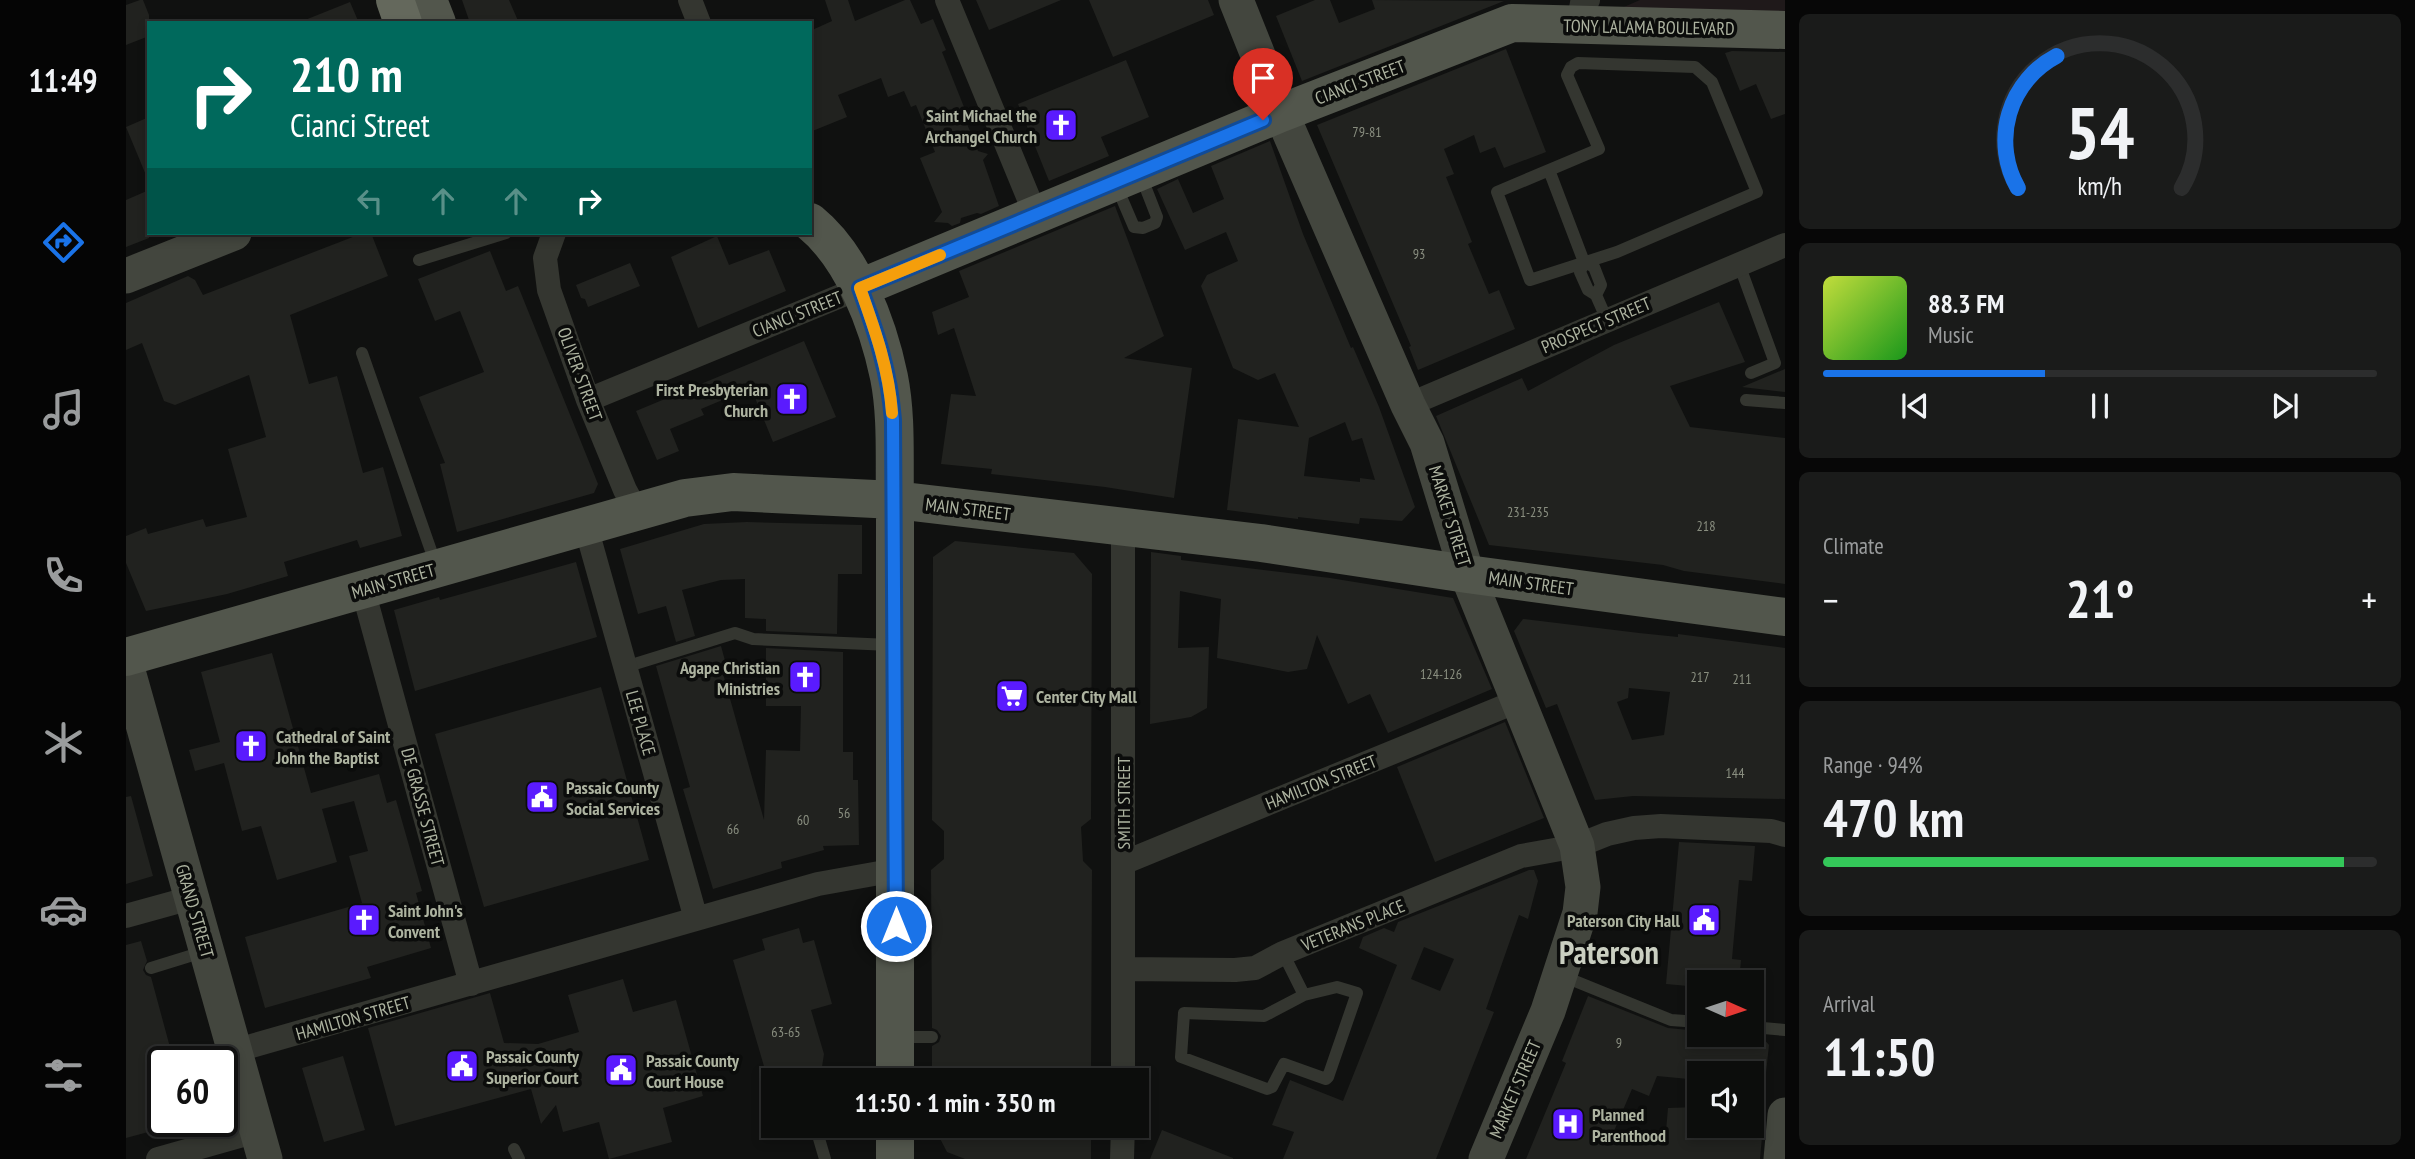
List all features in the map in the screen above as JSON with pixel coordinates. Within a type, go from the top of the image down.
[{"type":"highway","points":[[395,0],[402,21]]},
{"type":"main road","points":[[428,0],[437,21]]},
{"type":"main road","name":"MARKET STREET","points":[[1236,0],[1281,113],[1427,443],[1467,574],[1577,846],[1583,887],[1580,914],[1548,1012],[1486,1159]]},
{"type":"main road","name":"CIANCI STREET","points":[[860,288],[1281,113],[1507,12]]},
{"type":"main road","name":"TONY LALAMA BOULEVARD","points":[[1507,12],[1583,12],[1785,30]]},
{"type":"main road","points":[[812,224],[834,244],[860,288],[880,342],[889,378],[895,500],[896,870],[914,1037],[900,1068]]},
{"type":"main road","points":[[126,276],[229,235]]},
{"type":"main road","name":"MAIN STREET","points":[[126,657],[685,498],[733,492],[895,500],[1261,543],[1785,617]]},
{"type":"main road","name":"GRAND STREET","points":[[126,664],[233,1046]]},
{"type":"main road","name":"GRAND STREET","points":[[238,1065],[261,1145]]},
{"type":"main road","points":[[1781,1159],[1785,1115]]},
{"type":"main road","points":[[895,1138],[895,1159]]},
{"type":"street","points":[[690,0],[698,21]]},
{"type":"street","points":[[947,0],[1036,216]]},
{"type":"street","name":"OLIVER STREET","points":[[553,235],[545,258],[549,290],[588,400],[625,490],[638,512]]},
{"type":"street","name":"PROSPECT STREET","points":[[1408,405],[1785,245]]},
{"type":"street","name":"CIANCI STREET","points":[[588,400],[860,288]]},
{"type":"street","name":"LEE PLACE","points":[[586,527],[696,919]]},
{"type":"street","name":"SMITH STREET","points":[[1123,527],[1123,1068]]},
{"type":"street","name":"DE GRASSE STREET","points":[[363,590],[471,984]]},
{"type":"street","name":"HAMILTON STREET","points":[[1123,863],[1520,700]]},
{"type":"street","name":"VETERANS PLACE","points":[[1123,969],[1255,968],[1283,953],[1521,856],[1577,846],[1607,834],[1634,828],[1661,826],[1771,831],[1785,835]]},
{"type":"street","points":[[696,919],[818,884],[896,870]]},
{"type":"street","points":[[126,916],[191,898]]},
{"type":"street","name":"HAMILTON STREET","points":[[238,1050],[696,919]]},
{"type":"street","points":[[1122,1159],[1123,1138]]},
{"type":"street","points":[[158,1159],[261,1145]]},
{"type":"lane","points":[[1578,63],[1695,67],[1712,82],[1758,192],[1617,252],[1584,262],[1530,280],[1497,192],[1599,149],[1567,75],[1571,67],[1578,63]]},
{"type":"lane","points":[[1549,170],[1584,262],[1580,272],[1588,290],[1596,295],[1607,320]]},
{"type":"lane","points":[[419,260],[500,235]]},
{"type":"lane","points":[[1739,264],[1775,363],[1751,373]]},
{"type":"lane","points":[[362,353],[437,569]]},
{"type":"lane","points":[[1746,400],[1785,403]]},
{"type":"lane","points":[[625,667],[735,633],[753,639],[895,645]]},
{"type":"lane","points":[[151,968],[206,951]]},
{"type":"lane","points":[[1283,953],[1304,995]]},
{"type":"lane","points":[[1560,975],[1671,1020],[1687,1021]]},
{"type":"lane","points":[[1337,987],[1357,993],[1326,1079],[1284,1064],[1272,1087],[1267,1089],[1181,1057],[1184,1013],[1264,1016],[1304,995],[1337,987]]},
{"type":"lane","points":[[1764,1028],[1785,1030]]},
{"type":"lane","points":[[819,1138],[825,1159]]},
{"type":"shaded area","points":[[1640,0],[1785,0],[1785,11],[1617,10]]},
{"type":"building","points":[[143,0],[149,21],[147,37],[126,45],[126,5]]},
{"type":"building","points":[[462,0],[509,0],[518,21],[469,21]]},
{"type":"building","points":[[825,0],[848,0],[855,21],[905,0],[910,0],[921,24],[933,19],[946,50],[942,52],[978,151],[988,154],[983,160],[999,206],[981,214],[961,218],[960,223],[952,226],[934,222],[942,212],[920,158],[935,152],[916,105],[911,107],[904,91],[888,97],[881,78],[838,95],[847,117],[812,131],[812,30],[832,21]]},
{"type":"building","points":[[976,0],[1061,0],[989,30]]},
{"type":"building","points":[[1089,0],[1208,0],[1214,15],[1113,57]]},
{"type":"building","points":[[1315,0],[1330,0],[1339,23],[1375,9],[1372,0],[1504,1],[1302,81],[1276,16]]},
{"type":"building","points":[[350,2],[358,21],[302,21]]},
{"type":"building","points":[[1506,49],[1546,152],[1504,168],[1495,147],[1480,153],[1474,135],[1444,149],[1454,174],[1446,177],[1472,242],[1468,244],[1489,294],[1499,290],[1515,329],[1418,370],[1409,347],[1411,346],[1317,125]]},
{"type":"building","points":[[1785,52],[1785,114],[1771,119],[1756,84],[1740,91],[1725,53]]},
{"type":"building","name":"Saint Michael the Archangel Church","points":[[1126,60],[1149,117],[1101,137],[1109,156],[1049,181],[1018,104]]},
{"type":"building","points":[[147,118],[147,178],[126,127]]},
{"type":"building","points":[[1270,141],[1303,234],[1379,407],[1415,507],[1402,521],[1360,518],[1359,524],[1227,510],[1238,419],[1299,427],[1275,373],[1258,380],[1233,368],[1201,286],[1207,275],[1238,261],[1226,232],[1185,250],[1157,189],[1178,179],[1193,213],[1224,199],[1211,166]],"holes":[[[1345,422],[1352,441],[1362,438],[1375,480],[1360,478],[1360,482],[1304,476],[1309,438]]]},
{"type":"building","points":[[147,191],[149,238],[126,247],[126,200]]},
{"type":"building","points":[[1115,206],[1164,336],[1124,358],[1192,368],[1174,498],[991,474],[992,469],[941,464],[951,394],[976,396],[954,328],[938,335],[932,312],[969,297],[959,271]]},
{"type":"building","points":[[358,235],[372,235],[388,276],[290,315],[309,384],[337,376],[363,473],[383,467],[402,536],[360,548],[357,540],[284,562],[288,576],[227,594],[146,611],[126,563],[126,536],[146,528],[148,534],[203,519],[206,527],[247,517],[228,449],[266,437],[249,375],[175,405],[164,401],[142,343],[126,350],[126,303],[188,276],[195,280],[203,295]]},
{"type":"building","points":[[717,236],[729,265],[769,250],[786,291],[698,328],[671,257]]},
{"type":"building","points":[[490,251],[506,291],[518,286],[598,484],[594,493],[457,532],[440,464],[445,463],[419,397],[484,372],[460,311],[435,321],[418,279]]},
{"type":"building","points":[[630,263],[640,286],[588,307],[576,285]]},
{"type":"building","points":[[1719,302],[1745,362],[1670,386],[1690,427],[1785,438],[1785,584],[1684,571],[1663,565],[1489,545],[1436,416],[1522,378],[1528,391],[1614,345]]},
{"type":"building","name":"First Presbyterian Church","points":[[804,341],[836,417],[773,442],[751,388],[701,409],[704,415],[670,429],[679,451],[657,460],[636,411]]},
{"type":"building","points":[[1785,369],[1785,392],[1742,387]]},
{"type":"building","points":[[747,522],[862,525],[862,574],[838,574],[837,634],[766,631],[766,619],[745,618],[745,579],[721,580],[682,590],[695,636],[676,642],[666,606],[638,614],[620,549],[704,524]]},
{"type":"building","name":"Center City Mall","points":[[955,541],[1074,553],[1092,574],[1091,819],[1081,827],[1083,861],[1092,870],[1091,1068],[932,1068],[932,1046],[939,1042],[941,1036],[932,1028],[931,870],[944,859],[944,831],[932,820],[933,557]]},
{"type":"building","points":[[1151,552],[1181,556],[1181,560],[1330,578],[1453,598],[1492,689],[1388,733],[1370,694],[1348,704],[1317,635],[1307,669],[1288,672],[1217,658],[1221,599],[1180,591],[1178,648],[1209,647],[1207,708],[1191,717],[1150,724]]},
{"type":"building","points":[[576,562],[597,637],[415,691],[394,610]]},
{"type":"building","points":[[1523,619],[1678,637],[1678,634],[1785,648],[1785,799],[1633,796],[1595,800],[1557,704],[1546,708],[1514,631]],"holes":[[[1629,688],[1670,692],[1664,735],[1632,740],[1617,702],[1628,698]]]},
{"type":"building","points":[[721,646],[727,668],[722,670],[764,820],[766,750],[800,751],[801,706],[766,706],[766,648],[843,652],[843,752],[853,752],[853,780],[858,780],[859,845],[823,846],[824,850],[781,862],[782,868],[713,889],[683,789],[690,787],[656,666]]},
{"type":"building","points":[[272,653],[311,793],[379,774],[387,803],[396,800],[422,891],[416,893],[431,948],[367,967],[371,978],[265,1008],[245,937],[362,903],[349,856],[368,851],[354,801],[322,809],[337,862],[277,880],[261,826],[242,831],[224,763],[195,771],[189,750],[220,742],[201,672]]},
{"type":"building","name":"Passaic County Social Services","points":[[601,687],[649,860],[484,907],[435,734]]},
{"type":"building","points":[[1505,722],[1544,818],[1435,862],[1397,767]]},
{"type":"building","points":[[131,796],[153,876],[126,884],[126,797]]},
{"type":"building","name":"Paterson City Hall","points":[[1679,842],[1755,846],[1752,881],[1739,880],[1732,959],[1741,960],[1740,970],[1687,970],[1687,986],[1666,984]]},
{"type":"building","points":[[1529,870],[1534,870],[1538,881],[1528,919],[1519,915],[1486,1009],[1494,1012],[1436,1159],[1283,1159],[1294,1132],[1272,1125],[1290,1080],[1343,1101],[1397,965],[1359,948],[1363,937],[1384,928],[1394,932],[1398,922]],"holes":[[[1424,947],[1454,959],[1440,991],[1411,979]]]},
{"type":"building","points":[[799,928],[803,943],[814,940],[832,1004],[811,1010],[824,1054],[822,1068],[764,1068],[733,960],[765,950],[762,939]]},
{"type":"building","points":[[141,941],[147,961],[143,970],[151,977],[170,1046],[147,1046],[147,1132],[126,1138],[126,945]]},
{"type":"building","points":[[623,979],[633,1012],[676,1000],[703,1096],[663,1108],[672,1142],[609,1159],[599,1122],[563,1132],[556,1105],[541,1124],[531,1089],[395,1126],[368,1028],[490,993],[504,1043],[538,1044],[579,1032],[568,995]]},
{"type":"building","points":[[1588,996],[1668,1028],[1687,1030],[1687,1047],[1764,1047],[1764,1039],[1769,1045],[1766,1073],[1764,1061],[1687,1061],[1687,1079],[1657,1076],[1649,1096],[1632,1089],[1611,1138],[1665,1143],[1668,1108],[1687,1107],[1687,1138],[1762,1138],[1760,1159],[1526,1159],[1566,1063],[1562,1061]]},
{"type":"building","points":[[343,1056],[365,1130],[324,1142],[302,1068]]},
{"type":"building","points":[[1162,1130],[1233,1158],[1233,1159],[1150,1159]]},
{"type":"building","points":[[940,1138],[1091,1138],[1091,1159],[965,1159],[947,1152]]},
{"type":"slow traffic","points":[[892,413],[889,378],[880,342],[860,288],[940,255]]},
{"type":"place","name":"Saint Michael the Archangel Church","points":[[1061,125]]},
{"type":"place","name":"First Presbyterian Church","points":[[792,399]]},
{"type":"place","name":"Agape Christian Ministries","points":[[805,677]]},
{"type":"place","name":"Center City Mall","points":[[1012,696]]},
{"type":"place","name":"Cathedral of Saint John the Baptist","points":[[251,746]]},
{"type":"place","name":"Passaic County Social Services","points":[[542,797]]},
{"type":"place","name":"Saint John's Convent","points":[[364,920]]},
{"type":"place","name":"Paterson City Hall","points":[[1704,920]]},
{"type":"place","name":"Passaic County Superior Court","points":[[462,1066]]},
{"type":"place","name":"Passaic County Court House","points":[[621,1070]]},
{"type":"place","name":"Planned Parenthood","points":[[1568,1124]]},
{"type":"district","name":"Paterson","points":[[1609,952]]},
{"type":"route","points":[[896,926],[893,420],[889,378],[880,342],[860,288],[1263,120]]}]
